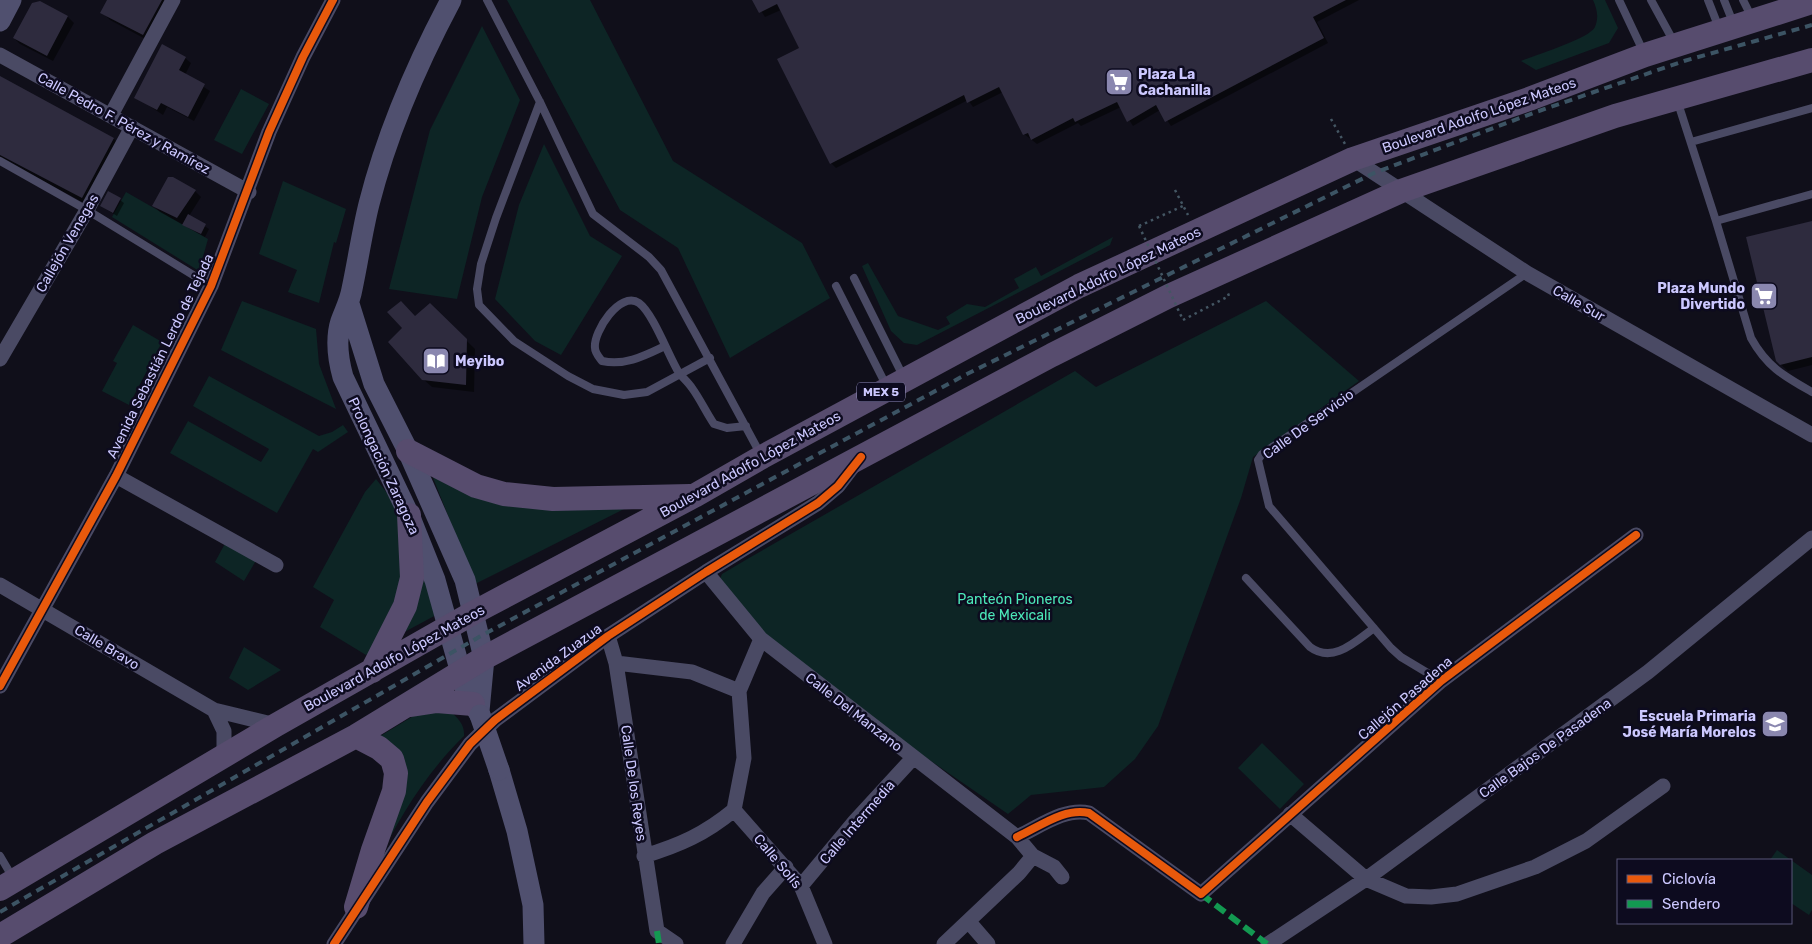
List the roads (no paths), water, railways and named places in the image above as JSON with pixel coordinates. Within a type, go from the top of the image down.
[{"type":"main road","points":[[0,21],[11,0]]},
{"type":"main road","name":"Prolongación Zaragoza","points":[[451,0],[429,41],[394,124],[369,203],[349,304],[341,321],[338,339],[338,359],[343,377],[409,515],[436,580],[466,691],[477,710],[498,770],[516,831],[533,905],[534,944]]},
{"type":"main road","name":"Boulevard Adolfo López Mateos","points":[[7,884],[276,725],[473,613],[694,496],[762,457],[1079,286],[1353,158],[1529,99],[1738,20],[1812,2]]},
{"type":"main road","points":[[0,936],[155,843],[356,736],[484,658],[1052,355],[1169,296],[1401,191],[1615,116],[1812,60]]},
{"type":"main road","name":"Prolongación Zaragoza","points":[[349,304],[374,384],[408,451],[465,580],[484,658],[477,710]]},
{"type":"main road","points":[[408,451],[476,486],[504,494],[553,499],[694,496]]},
{"type":"main road","points":[[372,671],[405,606],[412,578],[409,515]]},
{"type":"main road","points":[[404,706],[436,701],[477,710]]},
{"type":"main road","points":[[356,736],[379,748],[392,759],[396,772],[394,791],[373,850],[356,907]]},
{"type":"street","points":[[111,115],[173,0]]},
{"type":"street","name":"Avenida Sebastián Lerdo de Tejada","points":[[0,686],[116,476],[211,286],[249,192],[270,132],[295,73],[333,0]]},
{"type":"street","name":"Calle Pedro F. Pérez y Ramírez","points":[[0,55],[249,192]]},
{"type":"street","name":"Callejón Venegas","points":[[0,359],[87,210],[132,126]]},
{"type":"street","name":"Calle Sur","points":[[1353,158],[1527,273],[1812,435]]},
{"type":"street","name":"Avenida Zuazua","points":[[334,944],[356,907],[386,868],[427,802],[470,744],[495,720],[608,636],[706,572],[818,503],[838,486],[861,456]]},
{"type":"street","points":[[116,476],[276,565]]},
{"type":"street","name":"Callejón Pasadena","points":[[1018,837],[1068,812],[1078,810],[1089,813],[1098,817],[1201,894],[1441,681],[1636,535]]},
{"type":"street","name":"Calle Bajos De Pasadena","points":[[1268,944],[1366,880],[1648,672],[1812,538]]},
{"type":"street","name":"Calle Del Manzano","points":[[706,572],[761,639],[913,758],[1018,837],[1033,856]]},
{"type":"street","name":"Calle Bravo","points":[[0,585],[214,710],[276,725]]},
{"type":"street","name":"Calle De los Reyes","points":[[608,636],[616,663],[644,856],[657,931],[676,944]]},
{"type":"street","points":[[644,856],[680,846],[713,827],[734,810],[744,758],[739,691],[761,639]]},
{"type":"street","points":[[616,663],[692,672],[739,691]]},
{"type":"street","points":[[214,710],[224,731],[224,756]]},
{"type":"street","name":"Calle Intermedia","points":[[801,886],[855,821],[913,758]]},
{"type":"street","points":[[1290,814],[1366,880],[1406,896],[1431,897],[1457,894],[1535,867],[1586,841],[1663,786]]},
{"type":"street","name":"Calle Solís","points":[[734,810],[801,886],[822,931],[825,944]]},
{"type":"street","points":[[944,944],[1019,872],[1033,856],[1054,867],[1062,877]]},
{"type":"street","points":[[733,944],[763,893],[786,867]]},
{"type":"street","points":[[968,922],[988,944]]},
{"type":"lane","points":[[487,0],[540,102],[594,214],[649,257],[661,270],[762,457]]},
{"type":"lane","points":[[1619,0],[1645,55]]},
{"type":"lane","points":[[1650,0],[1676,45]]},
{"type":"lane","points":[[1708,0],[1738,20]]},
{"type":"lane","points":[[1724,0],[1738,20]]},
{"type":"lane","points":[[1676,98],[1751,338],[1769,366],[1812,392]]},
{"type":"lane","points":[[540,102],[496,218],[481,264],[477,289],[479,305],[514,340],[568,376],[593,389],[624,395],[647,392],[710,358]]},
{"type":"lane","points":[[1691,142],[1812,108]]},
{"type":"lane","points":[[0,162],[87,210],[211,286]]},
{"type":"lane","points":[[1716,221],[1812,194]]},
{"type":"lane","name":"Calle De Servicio","points":[[1441,681],[1401,657],[1269,506],[1258,466],[1259,457],[1527,273]]},
{"type":"lane","points":[[854,278],[896,384]]},
{"type":"lane","points":[[836,286],[896,384]]},
{"type":"lane","points":[[665,346],[639,359],[610,363],[602,361],[595,348],[596,340],[608,316],[625,301],[634,300],[641,304],[665,346],[680,375],[692,387],[714,424],[728,428],[746,426]]},
{"type":"lane","points":[[1246,578],[1310,647],[1321,654],[1330,654],[1343,648],[1374,628]]},
{"type":"lane","points":[[0,856],[7,884]]},
{"type":"railway","points":[[0,912],[479,637],[965,375],[1374,173],[1536,112],[1684,61],[1812,25]]},
{"type":"place","name":"Plaza La Cachanilla","points":[[1119,82]]},
{"type":"place","name":"Plaza Mundo Divertido","points":[[1764,296]]},
{"type":"place","name":"Meyibo","points":[[436,361]]},
{"type":"place","name":"Escuela Primaria José María Morelos","points":[[1775,724]]},
{"type":"park label","name":"Panteón Pioneros de Mexicali","points":[[1015,608]]}]
